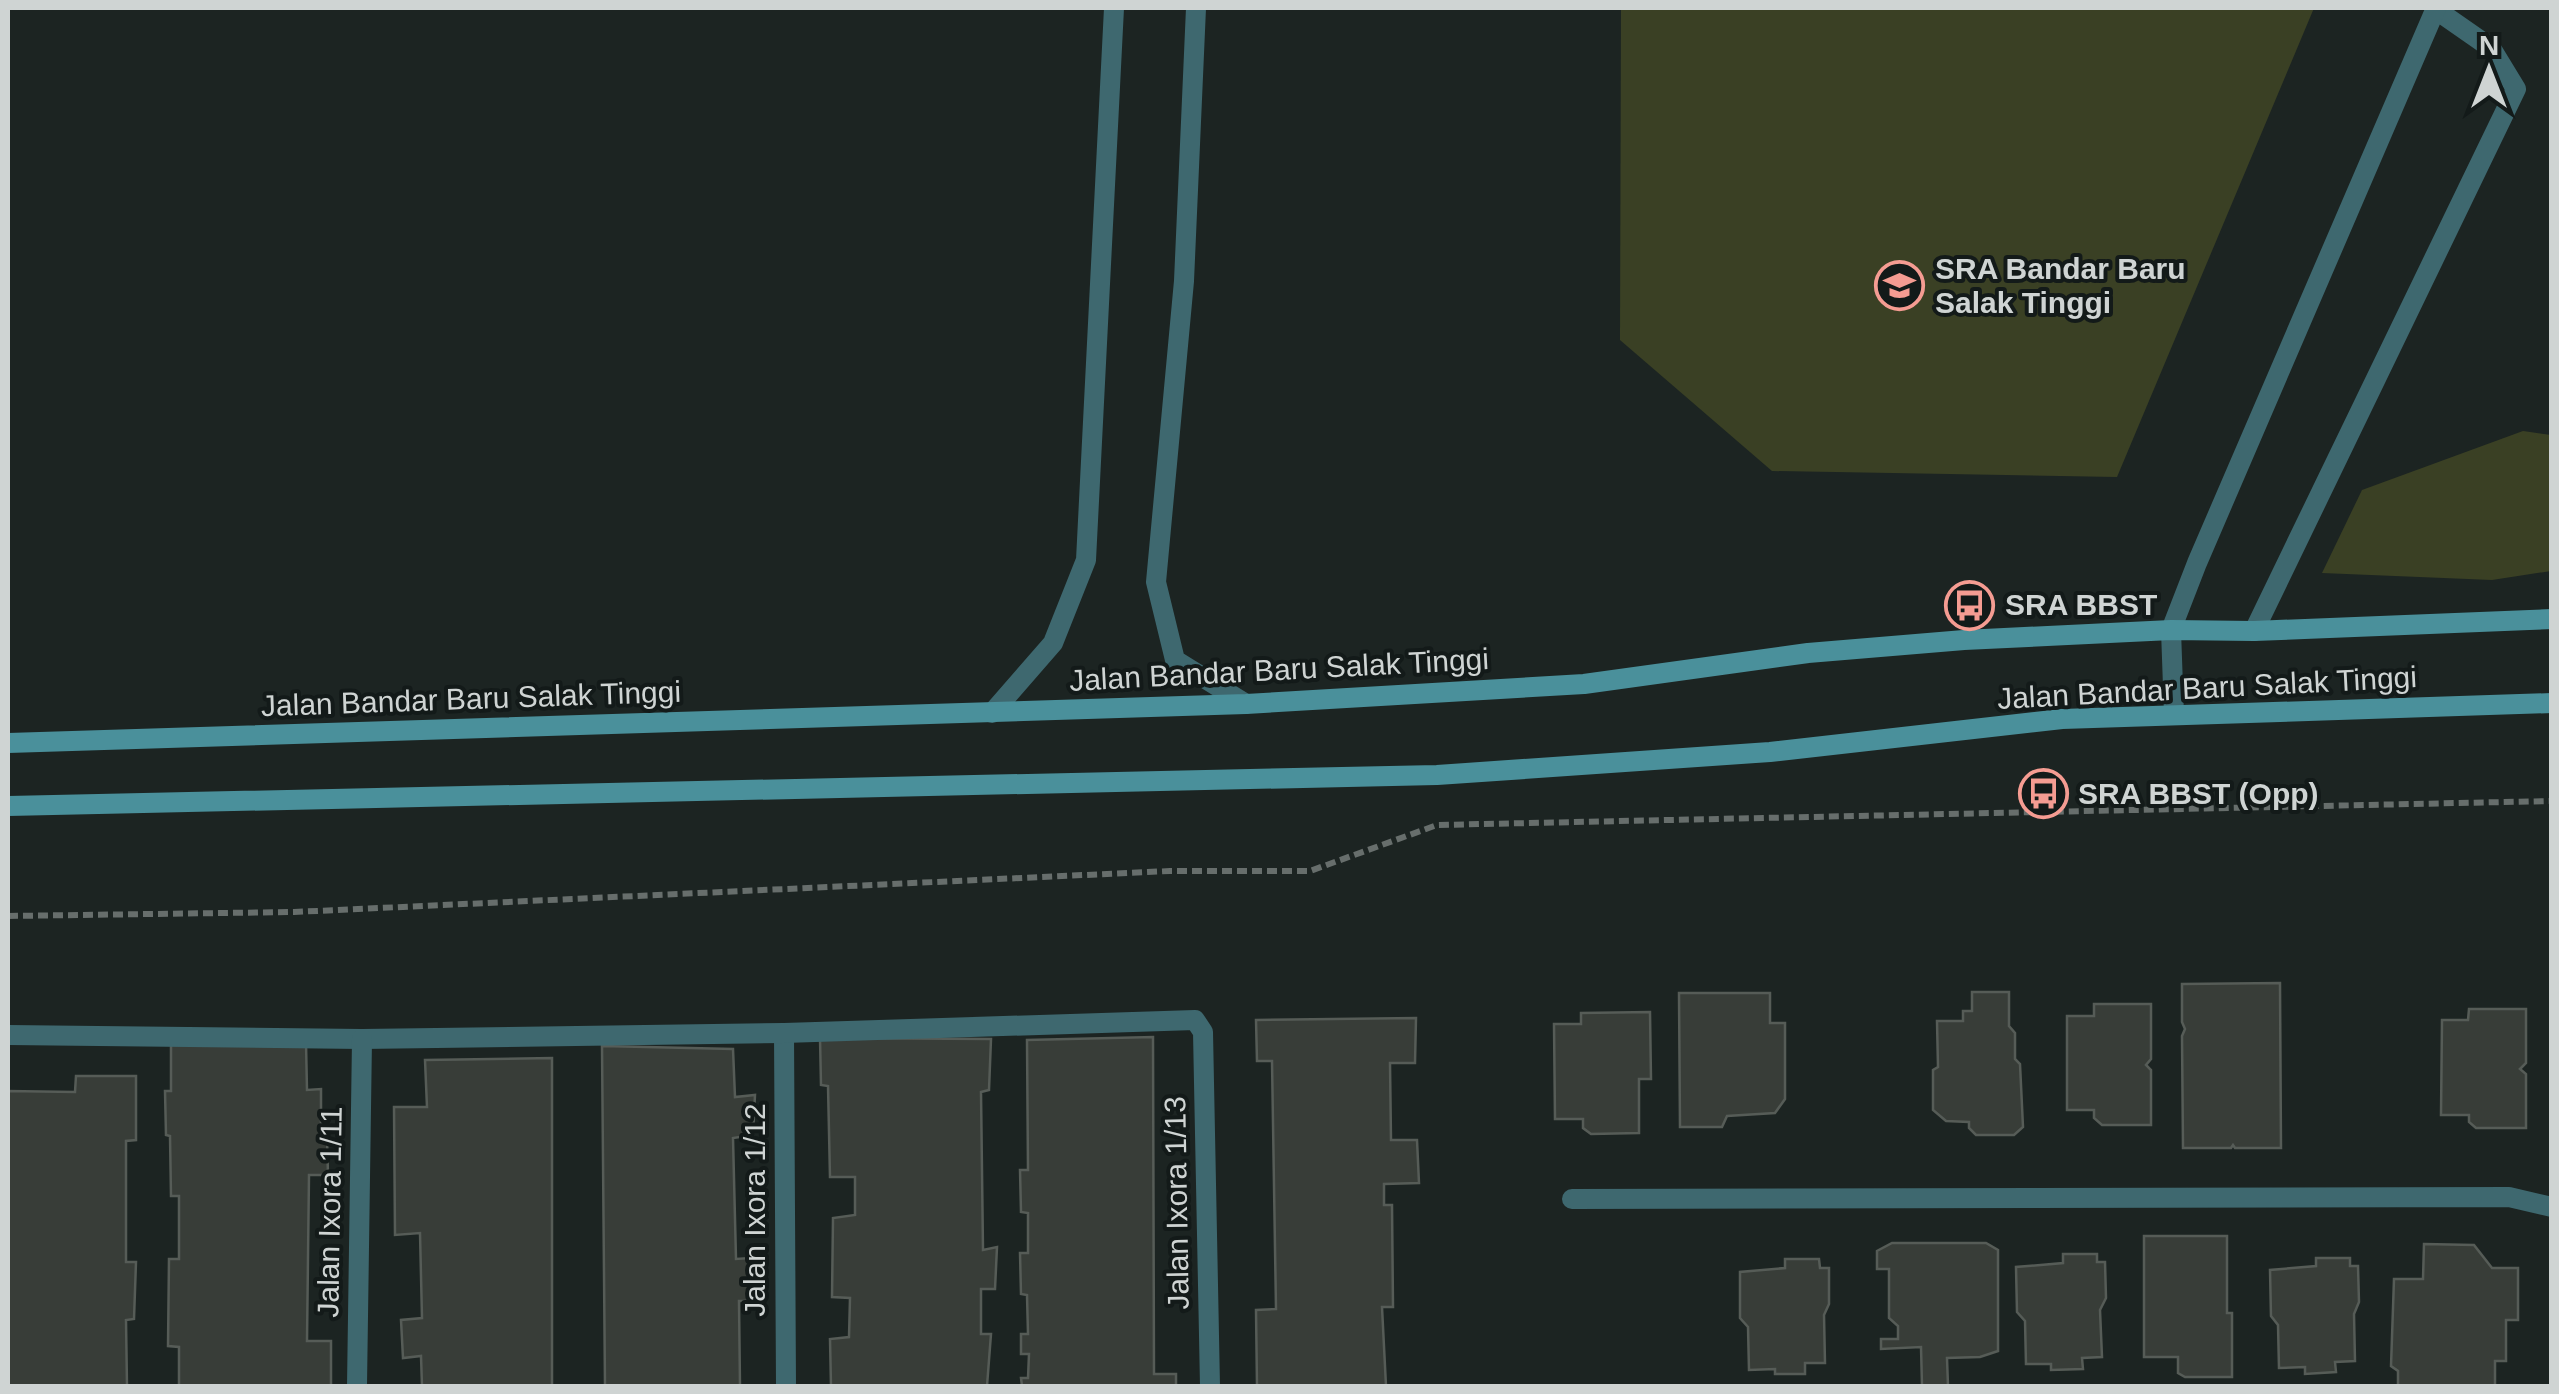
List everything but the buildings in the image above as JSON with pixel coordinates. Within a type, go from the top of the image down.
[{"type":"main road","name":"Jalan Bandar Baru Salak Tinggi","points":[[8,743],[1246,704],[1584,684],[1808,653],[1964,640],[2552,619]]},
{"type":"main road","name":"Jalan Bandar Baru Salak Tinggi","points":[[8,806],[1436,774],[1770,752],[2062,719],[2552,703]]},
{"type":"street","points":[[992,713],[1053,643],[1086,560],[1114,8]]},
{"type":"street","points":[[1196,8],[1184,280],[1156,582],[1176,660],[1246,704]]},
{"type":"street","points":[[2174,715],[2171,630],[2436,8],[2491,48],[2516,89],[2254,631]]},
{"type":"street","name":"Jalan Ixora 1/13","points":[[784,1033],[1195,1020],[1203,1032],[1210,1386]]},
{"type":"street","points":[[8,1035],[362,1039],[784,1033]]},
{"type":"street","name":"Jalan Ixora 1/12","points":[[784,1033],[786,1386]]},
{"type":"street","name":"Jalan Ixora 1/11","points":[[357,1386],[362,1039]]},
{"type":"street","points":[[1572,1199],[2510,1197],[2552,1207]]},
{"type":"path","points":[[8,916],[294,912],[1170,871],[1310,871],[1437,825],[2552,801]]},
{"type":"green space","name":"SRA Bandar Baru Salak Tinggi","points":[[1621,8],[2314,8],[2117,477],[1772,471],[1620,340]]},
{"type":"green space","points":[[2523,431],[2551,435],[2551,571],[2492,580],[2322,573],[2362,490]]},
{"type":"place","name":"SRA Bandar Baru Salak Tinggi","points":[[1900,286]]},
{"type":"place","name":"SRA BBST","points":[[1970,605]]},
{"type":"place","name":"SRA BBST (Opp)","points":[[2043,794]]}]
